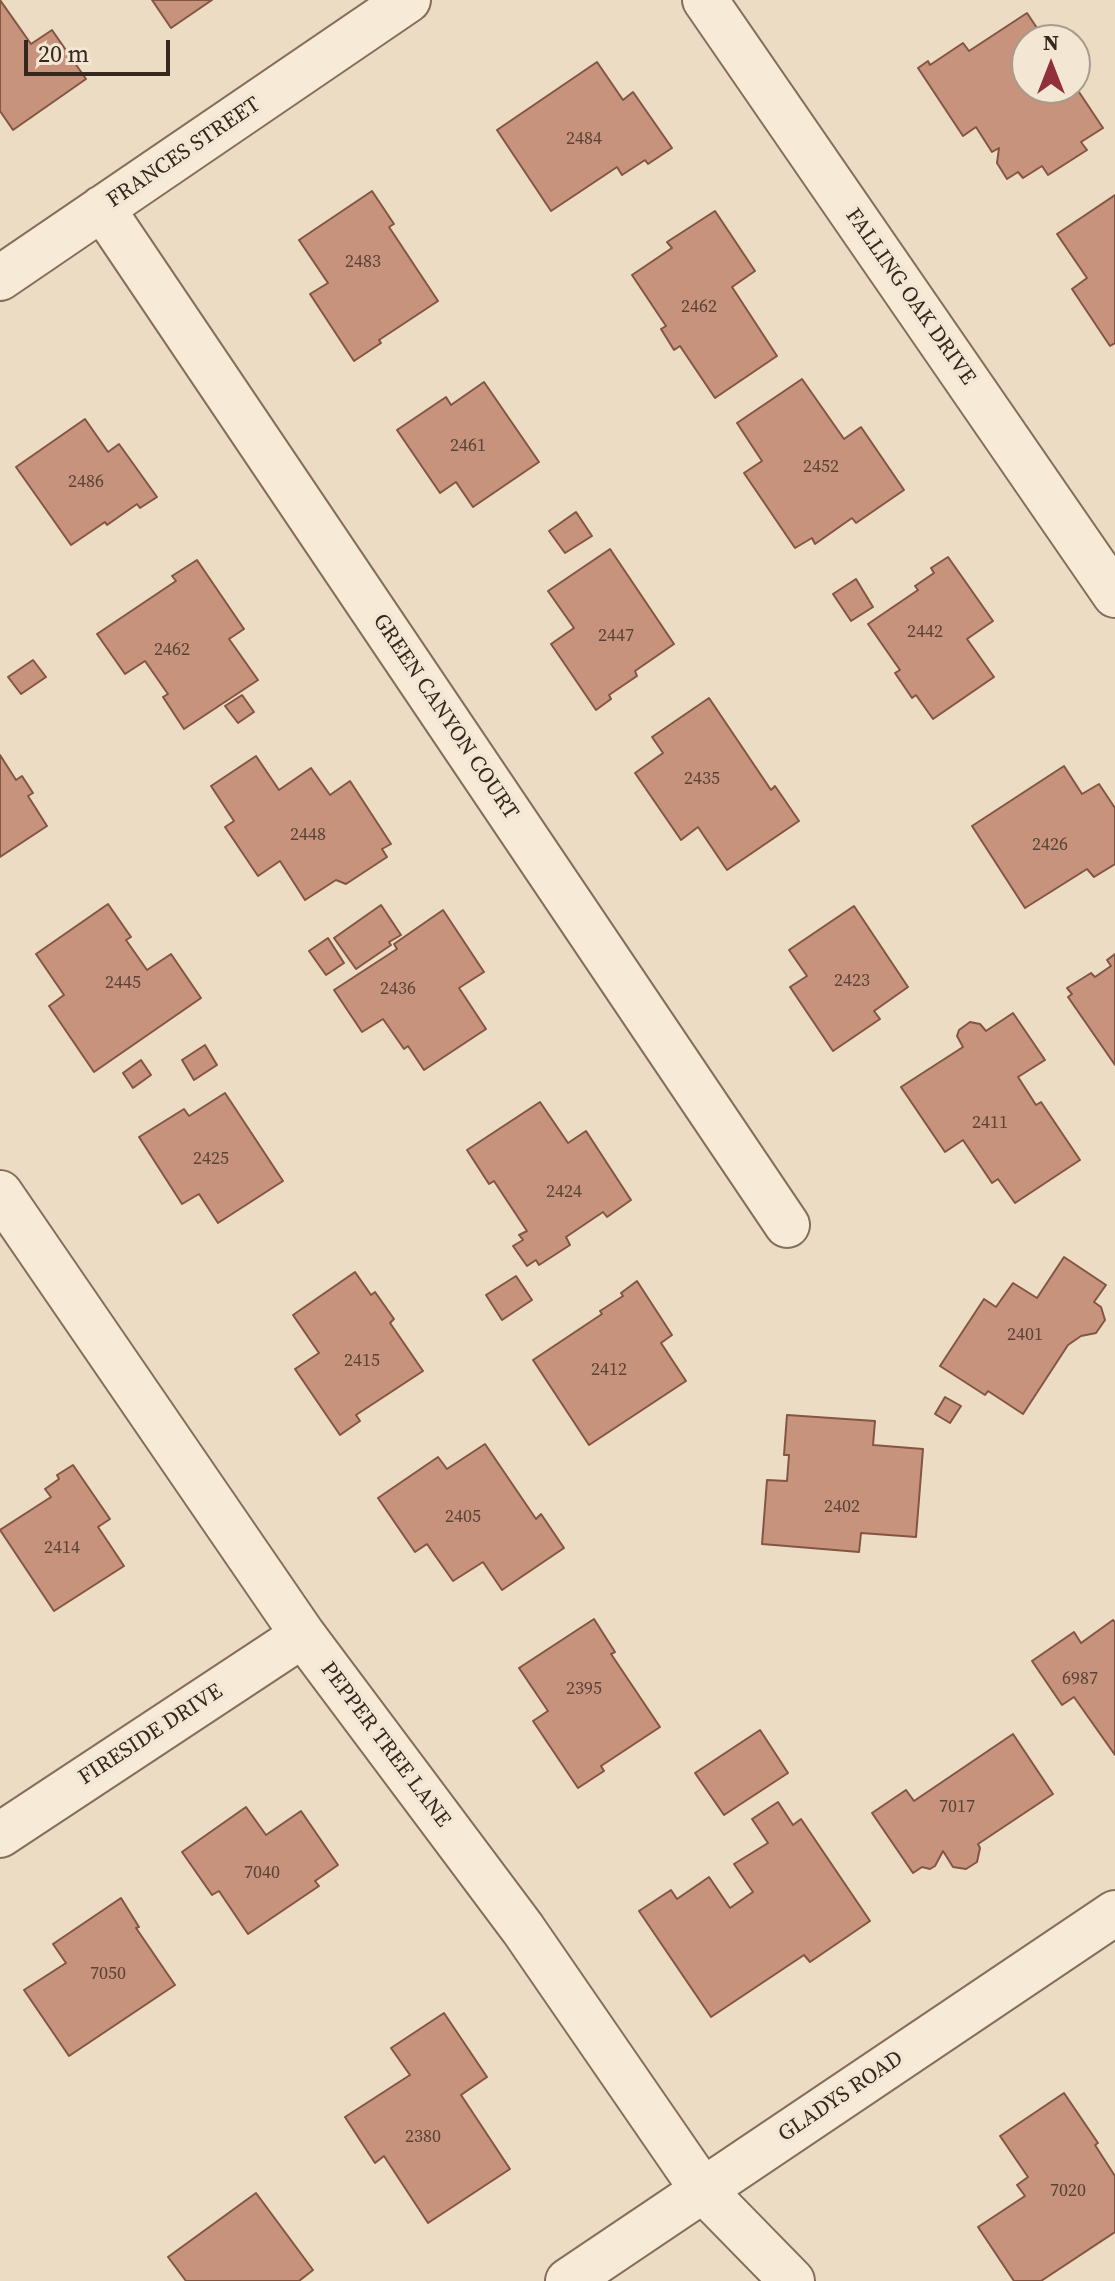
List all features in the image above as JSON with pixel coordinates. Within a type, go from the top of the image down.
[{"type":"street","name":"FRANCES STREET","points":[[0,278],[408,0]]},
{"type":"street","name":"FALLING OAK DRIVE","points":[[705,0],[1115,595]]},
{"type":"street","name":"GREEN CANYON COURT","points":[[102,208],[787,1225]]},
{"type":"street","name":"PEPPER TREE LANE","points":[[0,1193],[303,1635],[523,1929],[702,2189],[792,2281]]},
{"type":"street","name":"FIRESIDE DRIVE","points":[[0,1835],[303,1635]]},
{"type":"street","name":"GLADYS ROAD","points":[[568,2281],[1115,1913]]},
{"type":"building","points":[[0,0],[31,44],[52,30],[86,79],[13,130],[0,111]]},
{"type":"building","points":[[152,0],[212,0],[171,28]]},
{"type":"building","points":[[1027,13],[1034,24],[1011,24],[1011,104],[1087,104],[1103,128],[1081,142],[1087,150],[1048,175],[1042,166],[1023,178],[1018,172],[1007,179],[997,163],[999,148],[992,152],[976,127],[963,136],[918,68],[928,61],[930,65],[963,43],[969,51]]},
{"type":"building","points":[[597,62],[623,100],[633,92],[672,148],[648,164],[645,160],[622,175],[617,167],[551,211],[497,130]]},
{"type":"building","points":[[372,191],[394,224],[389,227],[438,301],[379,340],[381,343],[354,361],[310,294],[328,283],[299,240]]},
{"type":"building","points":[[1115,195],[1115,343],[1110,346],[1072,289],[1087,278],[1057,234]]},
{"type":"building","points":[[715,211],[755,271],[732,287],[777,356],[715,398],[680,346],[674,350],[661,329],[666,326],[632,275],[672,248],[667,242]]},
{"type":"building","points":[[802,379],[844,439],[861,427],[904,490],[856,523],[852,518],[815,544],[812,538],[795,548],[744,473],[762,461],[737,423]]},
{"type":"building","points":[[484,382],[539,462],[473,507],[456,482],[440,493],[397,430],[446,397],[451,405]]},
{"type":"building","points":[[85,419],[108,452],[119,444],[157,497],[140,508],[137,504],[71,545],[16,467]]},
{"type":"building","points":[[576,512],[592,536],[565,553],[549,531]]},
{"type":"building","points":[[610,549],[674,644],[635,671],[637,676],[609,695],[611,699],[596,710],[551,644],[574,628],[548,591]]},
{"type":"building","points":[[948,557],[993,621],[967,639],[994,677],[933,719],[916,695],[912,698],[895,673],[900,670],[868,624],[918,590],[915,586],[934,573],[931,568]]},
{"type":"building","points":[[197,560],[244,629],[229,639],[258,680],[184,729],[163,697],[168,694],[145,661],[125,674],[97,634],[176,581],[172,576]]},
{"type":"building","points":[[856,579],[873,607],[851,621],[833,594]]},
{"type":"building","points":[[33,660],[46,677],[21,694],[8,677]]},
{"type":"building","points":[[242,695],[254,712],[238,723],[225,706]]},
{"type":"building","points":[[709,698],[771,790],[775,786],[799,821],[727,870],[698,827],[681,840],[635,773],[663,753],[652,737]]},
{"type":"building","points":[[0,755],[16,780],[22,776],[33,793],[28,796],[47,826],[0,857]]},
{"type":"building","points":[[256,756],[279,790],[311,768],[330,795],[350,781],[391,844],[382,849],[387,857],[346,884],[336,880],[305,900],[280,861],[258,876],[225,827],[234,821],[211,786]]},
{"type":"building","points":[[1064,766],[1082,794],[1099,784],[1115,808],[1115,864],[1094,877],[1087,869],[1025,908],[972,826]]},
{"type":"building","points":[[108,904],[131,937],[126,940],[147,970],[171,954],[201,998],[94,1072],[49,1006],[64,995],[36,954]]},
{"type":"building","points":[[381,905],[401,935],[356,969],[334,938]]},
{"type":"building","points":[[854,906],[908,987],[874,1011],[880,1019],[833,1051],[790,987],[807,976],[789,950]]},
{"type":"building","points":[[443,910],[484,972],[459,988],[486,1029],[424,1070],[408,1046],[404,1049],[383,1019],[362,1032],[334,990],[397,949],[394,944]]},
{"type":"building","points":[[328,938],[344,963],[326,975],[309,951]]},
{"type":"building","points":[[1115,954],[1115,1065],[1068,997],[1072,994],[1067,988],[1091,973],[1095,977],[1111,966],[1107,960]]},
{"type":"building","points":[[1013,1013],[1045,1060],[1018,1077],[1036,1105],[1041,1102],[1080,1160],[1015,1203],[998,1179],[992,1183],[963,1140],[945,1152],[901,1087],[963,1047],[957,1036],[959,1030],[970,1022],[980,1024],[986,1031]]},
{"type":"building","points":[[205,1045],[217,1065],[194,1080],[182,1060]]},
{"type":"building","points":[[141,1060],[151,1075],[133,1088],[123,1073]]},
{"type":"building","points":[[225,1093],[283,1181],[218,1223],[199,1194],[182,1204],[139,1137],[184,1109],[189,1116]]},
{"type":"building","points":[[540,1102],[568,1143],[586,1131],[631,1200],[607,1217],[603,1212],[566,1237],[570,1245],[539,1265],[536,1260],[527,1266],[513,1246],[523,1240],[519,1235],[527,1231],[494,1181],[489,1184],[467,1150]]},
{"type":"building","points":[[1064,1257],[1106,1285],[1094,1302],[1101,1307],[1105,1320],[1096,1333],[1081,1336],[1068,1345],[1023,1414],[988,1391],[985,1395],[940,1366],[984,1299],[996,1307],[1013,1283],[1037,1298]]},
{"type":"building","points":[[355,1272],[371,1295],[375,1292],[394,1319],[390,1323],[423,1371],[356,1415],[360,1421],[340,1435],[295,1369],[319,1353],[293,1315]]},
{"type":"building","points":[[516,1276],[532,1300],[502,1320],[486,1295]]},
{"type":"building","points":[[637,1281],[672,1335],[661,1343],[686,1381],[589,1445],[533,1360],[602,1314],[600,1311],[623,1296],[621,1293]]},
{"type":"building","points":[[945,1397],[961,1406],[950,1423],[935,1414]]},
{"type":"building","points":[[787,1415],[875,1421],[873,1445],[923,1449],[916,1537],[861,1533],[859,1552],[762,1544],[767,1480],[787,1481],[789,1455],[784,1455]]},
{"type":"building","points":[[485,1444],[536,1519],[541,1514],[564,1548],[502,1590],[483,1562],[453,1581],[427,1544],[415,1552],[378,1498],[438,1457],[447,1469]]},
{"type":"building","points":[[73,1465],[110,1519],[98,1527],[124,1566],[54,1611],[0,1530],[51,1497],[45,1489],[59,1479],[57,1475]]},
{"type":"building","points":[[594,1619],[615,1652],[611,1654],[660,1727],[601,1766],[604,1771],[578,1788],[533,1721],[548,1711],[519,1668]]},
{"type":"building","points":[[1113,1620],[1115,1755],[1074,1697],[1062,1705],[1032,1661],[1074,1632],[1081,1643]]},
{"type":"building","points":[[760,1730],[788,1773],[724,1815],[695,1773]]},
{"type":"building","points":[[1013,1734],[1053,1794],[978,1844],[977,1862],[966,1869],[953,1867],[943,1851],[935,1866],[930,1869],[922,1867],[913,1873],[872,1813],[906,1790],[914,1801]]},
{"type":"building","points":[[778,1802],[793,1825],[801,1819],[870,1921],[810,1962],[804,1955],[711,2017],[639,1911],[671,1890],[677,1899],[709,1877],[730,1908],[753,1892],[734,1864],[768,1843],[752,1819]]},
{"type":"building","points":[[246,1807],[266,1835],[301,1811],[338,1865],[315,1881],[319,1886],[248,1934],[219,1891],[212,1895],[182,1852]]},
{"type":"building","points":[[121,1898],[139,1927],[136,1928],[175,1985],[69,2056],[24,1990],[66,1963],[53,1944]]},
{"type":"building","points":[[444,2013],[487,2077],[461,2095],[510,2169],[428,2223],[384,2156],[375,2163],[345,2117],[410,2075],[391,2048]]},
{"type":"building","points":[[1064,2093],[1098,2143],[1095,2145],[1115,2176],[1115,2232],[1041,2281],[1014,2281],[978,2227],[1025,2196],[1017,2185],[1028,2177],[1000,2136]]},
{"type":"building","points":[[256,2193],[313,2270],[299,2281],[186,2281],[168,2257]]}]
